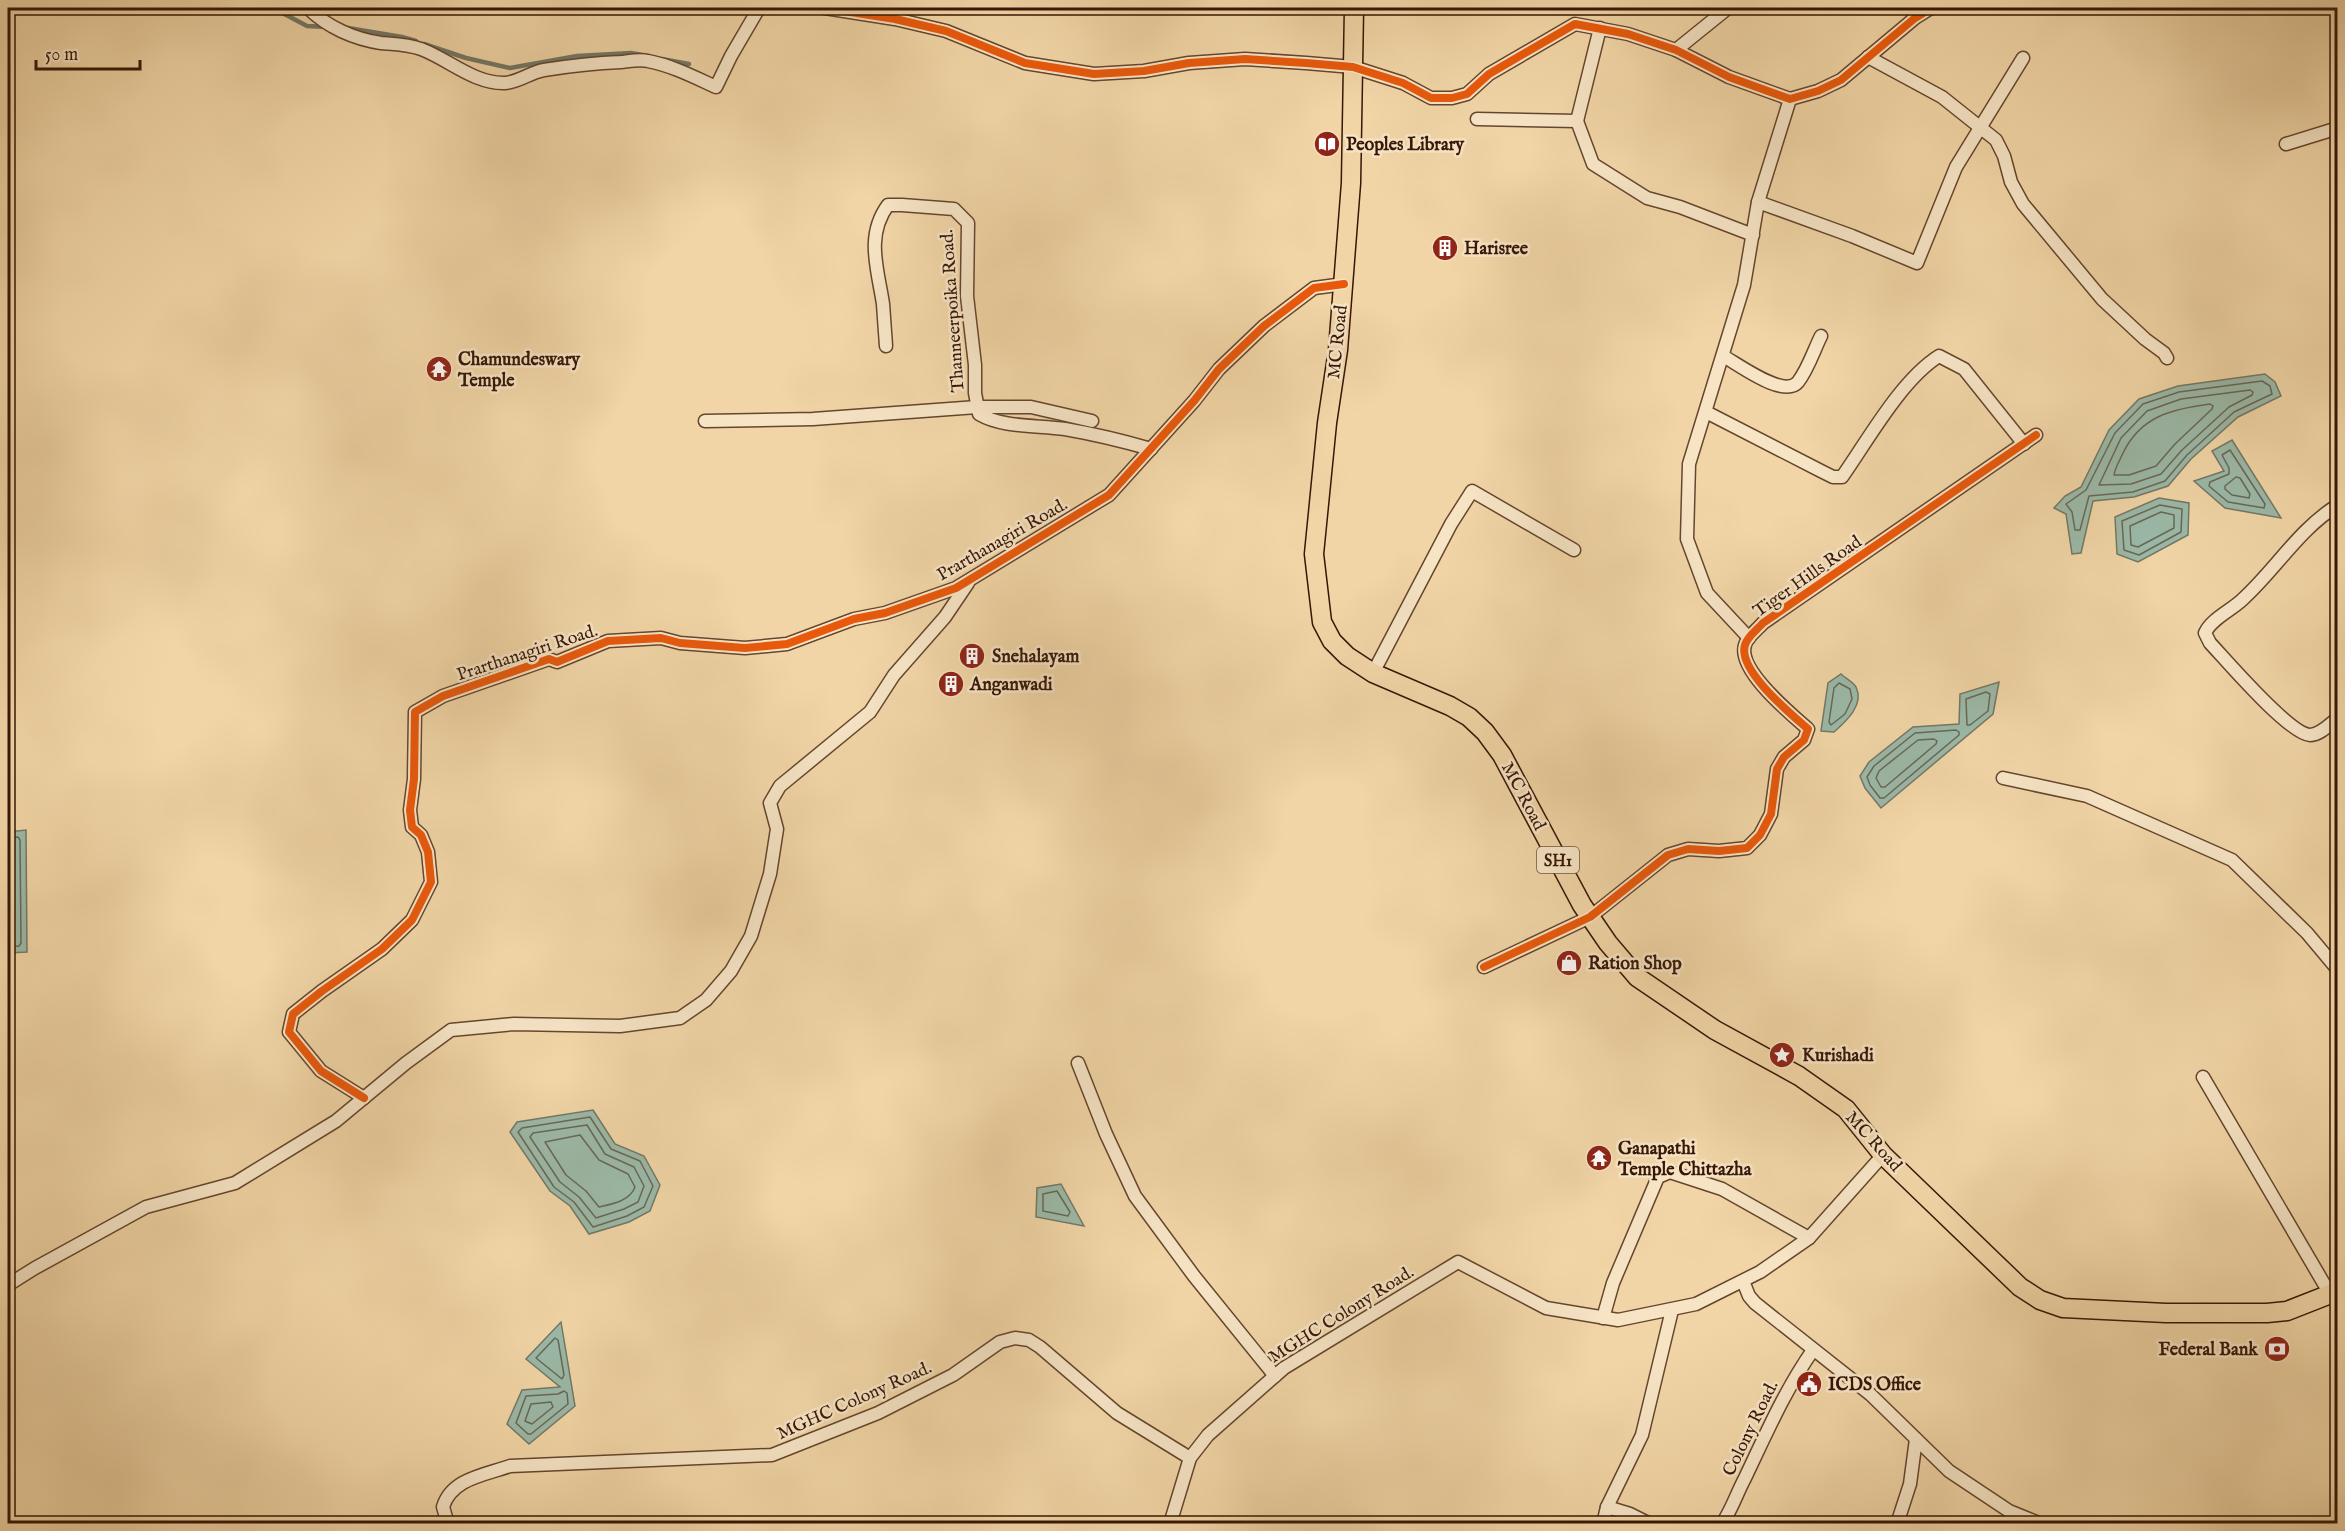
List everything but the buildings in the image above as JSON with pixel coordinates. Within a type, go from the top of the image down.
[{"type":"main road","name":"MC Road","points":[[1354,8],[1351,183],[1344,284],[1314,554],[1322,622],[1332,641],[1347,656],[1373,673],[1450,706],[1469,717],[1485,732],[1502,755],[1590,917],[1608,943],[1637,977],[1715,1030],[1799,1077],[1846,1109],[1883,1155],[2020,1287],[2040,1300],[2063,1308],[2166,1313],[2286,1311],[2334,1293]]},
{"type":"street","points":[[308,8],[318,17],[347,34],[379,42],[406,44],[421,49],[469,74],[493,82],[506,83],[540,71],[582,64],[645,60],[678,69],[716,87],[730,56],[759,8]]},
{"type":"street","points":[[825,8],[895,19],[946,31],[1025,63],[1094,74],[1144,71],[1189,63],[1245,59],[1353,67],[1402,83],[1431,98],[1452,98],[1467,94],[1489,74],[1575,24],[1628,34],[1676,50],[1729,77],[1790,99],[1818,91],[1841,80],[1931,8]]},
{"type":"street","points":[[1676,50],[1728,8]]},
{"type":"street","points":[[1600,28],[1577,121],[1593,164],[1647,198],[1680,207],[1753,235]]},
{"type":"street","points":[[1868,57],[1879,65],[1942,97],[1996,140],[2004,156],[2011,182],[2023,204],[2052,236],[2077,271],[2102,299],[2167,358]]},
{"type":"street","points":[[1758,202],[1852,236],[1917,263],[1956,167],[2023,58]]},
{"type":"street","points":[[1749,638],[1707,593],[1687,539],[1689,464],[1744,285],[1758,202],[1790,99]]},
{"type":"street","points":[[1477,119],[1577,121]]},
{"type":"street","points":[[2286,144],[2337,128]]},
{"type":"street","name":"Thanneerpoika Road.","points":[[886,346],[875,266],[874,233],[881,215],[888,206],[902,204],[954,209],[968,223],[967,296],[975,365],[975,393],[980,414],[986,418],[1014,424],[1065,429],[1151,449]]},
{"type":"street","name":"Prarthanagiri Road.","points":[[364,1098],[321,1071],[289,1032],[293,1014],[382,949],[412,920],[431,882],[428,852],[421,835],[412,827],[410,810],[414,779],[415,712],[443,696],[549,659],[557,662],[608,641],[662,638],[680,643],[745,648],[787,644],[854,619],[885,613],[956,588],[1109,495],[1194,401],[1219,369],[1286,308],[1314,288],[1344,284]]},
{"type":"street","points":[[1723,356],[1779,387],[1790,388],[1797,383],[1821,336]]},
{"type":"street","points":[[1706,412],[1833,477],[1842,477],[1904,389],[1928,363],[1939,356],[1964,369],[2024,444]]},
{"type":"street","points":[[705,421],[813,419],[977,406],[1031,407],[1092,421]]},
{"type":"street","name":"Tiger Hills Road","points":[[1590,917],[1668,855],[1688,849],[1747,848],[1760,835],[1771,814],[1778,769],[1784,757],[1804,740],[1808,729],[1774,698],[1753,672],[1744,655],[1744,646],[1762,623],[2036,435]]},
{"type":"street","points":[[1373,673],[1450,524],[1472,491],[1574,550]]},
{"type":"street","points":[[2337,505],[2312,524],[2265,578],[2231,610],[2209,626],[2205,633],[2210,643],[2276,712],[2299,730],[2311,735],[2318,733],[2337,718]]},
{"type":"street","points":[[8,1285],[146,1207],[235,1183],[336,1121],[451,1030],[514,1024],[620,1026],[654,1023],[680,1018],[706,1000],[731,971],[751,936],[770,874],[777,829],[770,803],[780,786],[870,712],[894,675],[945,617],[971,578]]},
{"type":"street","points":[[2003,778],[2087,796],[2232,860],[2307,933],[2337,970]]},
{"type":"street","points":[[1484,967],[1590,917]]},
{"type":"street","points":[[1078,1063],[1106,1134],[1135,1196],[1194,1276],[1275,1376]]},
{"type":"street","points":[[2203,1077],[2334,1293]]},
{"type":"street","name":"MGHC Colony Road.","points":[[448,1524],[443,1507],[451,1490],[475,1478],[510,1466],[772,1455],[878,1413],[953,1375],[1000,1342],[1015,1338],[1029,1340],[1040,1347],[1117,1413],[1190,1458],[1208,1435],[1284,1368],[1458,1262],[1546,1308],[1618,1320],[1696,1304],[1760,1272],[1809,1238],[1883,1155]]},
{"type":"street","points":[[1603,1318],[1613,1283],[1658,1177],[1670,1172],[1722,1189],[1809,1238]]},
{"type":"street","points":[[1743,1281],[1749,1296],[1755,1303],[1870,1394],[1958,1477],[2017,1519],[2041,1524]]},
{"type":"street","points":[[1603,1524],[1607,1507],[1641,1435],[1672,1310]]},
{"type":"street","name":"Colony Road.","points":[[1722,1524],[1734,1505],[1743,1480],[1785,1394],[1813,1350]]},
{"type":"street","points":[[1896,1524],[1910,1484],[1916,1438]]},
{"type":"street","points":[[1170,1524],[1190,1458]]},
{"type":"street","points":[[1607,1507],[1630,1514],[1650,1524]]},
{"type":"water","points":[[2265,374],[2275,382],[2281,396],[2238,417],[2191,459],[2168,486],[2134,497],[2093,501],[2081,553],[2072,554],[2066,514],[2054,508],[2065,496],[2081,487],[2109,430],[2139,399],[2178,386]]},
{"type":"water","points":[[2232,440],[2281,518],[2225,508],[2194,481],[2224,471],[2212,451]]},
{"type":"water","points":[[2159,498],[2189,503],[2188,535],[2138,562],[2117,554],[2115,517]]},
{"type":"water","points":[[1841,674],[1856,687],[1858,700],[1856,707],[1834,732],[1821,731],[1828,683]]},
{"type":"water","points":[[1999,682],[1993,714],[1881,808],[1865,788],[1860,776],[1869,762],[1913,727],[1959,724],[1960,694]]},
{"type":"water","points":[[26,830],[27,952],[8,953],[8,832]]},
{"type":"water","points":[[593,1110],[615,1144],[644,1156],[660,1185],[650,1211],[629,1222],[589,1234],[570,1206],[550,1191],[510,1132],[517,1122]]},
{"type":"water","points":[[1061,1184],[1084,1226],[1036,1217],[1037,1188]]},
{"type":"water","points":[[561,1322],[575,1406],[529,1444],[507,1424],[522,1390],[560,1387],[526,1359]]},
{"type":"waterway","points":[[273,8],[307,26],[327,27]]},
{"type":"waterway","points":[[348,28],[416,41]]},
{"type":"waterway","points":[[424,44],[466,58],[510,68],[577,56],[631,53],[642,55]]},
{"type":"waterway","points":[[662,59],[689,64]]},
{"type":"cycle path","points":[[825,8],[895,19],[946,31],[1025,63],[1094,74],[1144,71],[1189,63],[1245,59],[1306,63],[1353,67],[1403,83],[1431,98],[1452,98],[1467,94],[1489,74],[1575,24],[1628,34],[1676,50],[1729,77],[1790,99],[1818,91],[1841,80],[1915,18],[1931,8]]},
{"type":"cycle path","points":[[364,1098],[321,1071],[289,1032],[293,1014],[382,949],[412,920],[431,882],[428,852],[421,835],[412,827],[410,810],[414,779],[415,712],[443,696],[549,659],[557,662],[608,641],[661,638],[680,643],[745,648],[787,644],[854,619],[885,613],[956,588],[1109,495],[1194,401],[1219,369],[1264,326],[1314,288],[1344,284]]},
{"type":"cycle path","points":[[1484,967],[1590,917],[1668,855],[1688,849],[1719,851],[1747,848],[1760,835],[1771,814],[1777,769],[1784,757],[1804,740],[1808,729],[1757,679],[1745,655],[1745,645],[1748,639],[1763,623],[2036,435]]},
{"type":"place","name":"Peoples Library","points":[[1327,144]]},
{"type":"place","name":"Harisree","points":[[1445,248]]},
{"type":"place","name":"Chamundeswary Temple","points":[[439,369]]},
{"type":"place","name":"Snehalayam","points":[[972,656]]},
{"type":"place","name":"Anganwadi","points":[[951,684]]},
{"type":"place","name":"Ration Shop","points":[[1569,963]]},
{"type":"place","name":"Kurishadi","points":[[1782,1055]]},
{"type":"place","name":"Ganapathi Temple Chittazha","points":[[1599,1158]]},
{"type":"place","name":"Federal Bank","points":[[2277,1349]]},
{"type":"place","name":"ICDS Office","points":[[1809,1384]]}]
